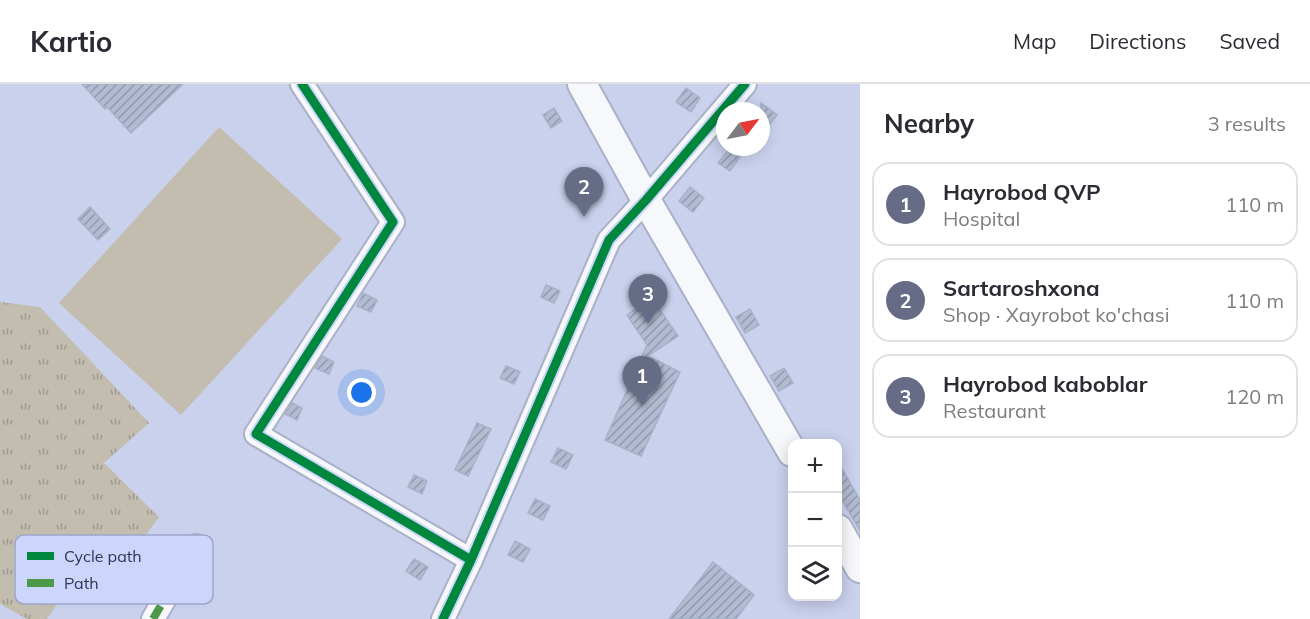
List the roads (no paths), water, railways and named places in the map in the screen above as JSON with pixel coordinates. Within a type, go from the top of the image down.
[{"type":"main road","points":[[582,84],[646,200],[788,445]]},
{"type":"main road","points":[[842,537],[860,568]]},
{"type":"street","points":[[302,84],[393,222],[256,434],[471,560]]},
{"type":"street","points":[[443,619],[471,560],[609,240],[745,84]]},
{"type":"street","points":[[153,619],[162,604]]},
{"type":"place","name":"Sartaroshxona","points":[[584,217]]},
{"type":"place","name":"Hayrobod kaboblar","points":[[648,324]]},
{"type":"place","name":"Hayrobod QVP","points":[[642,406]]}]
